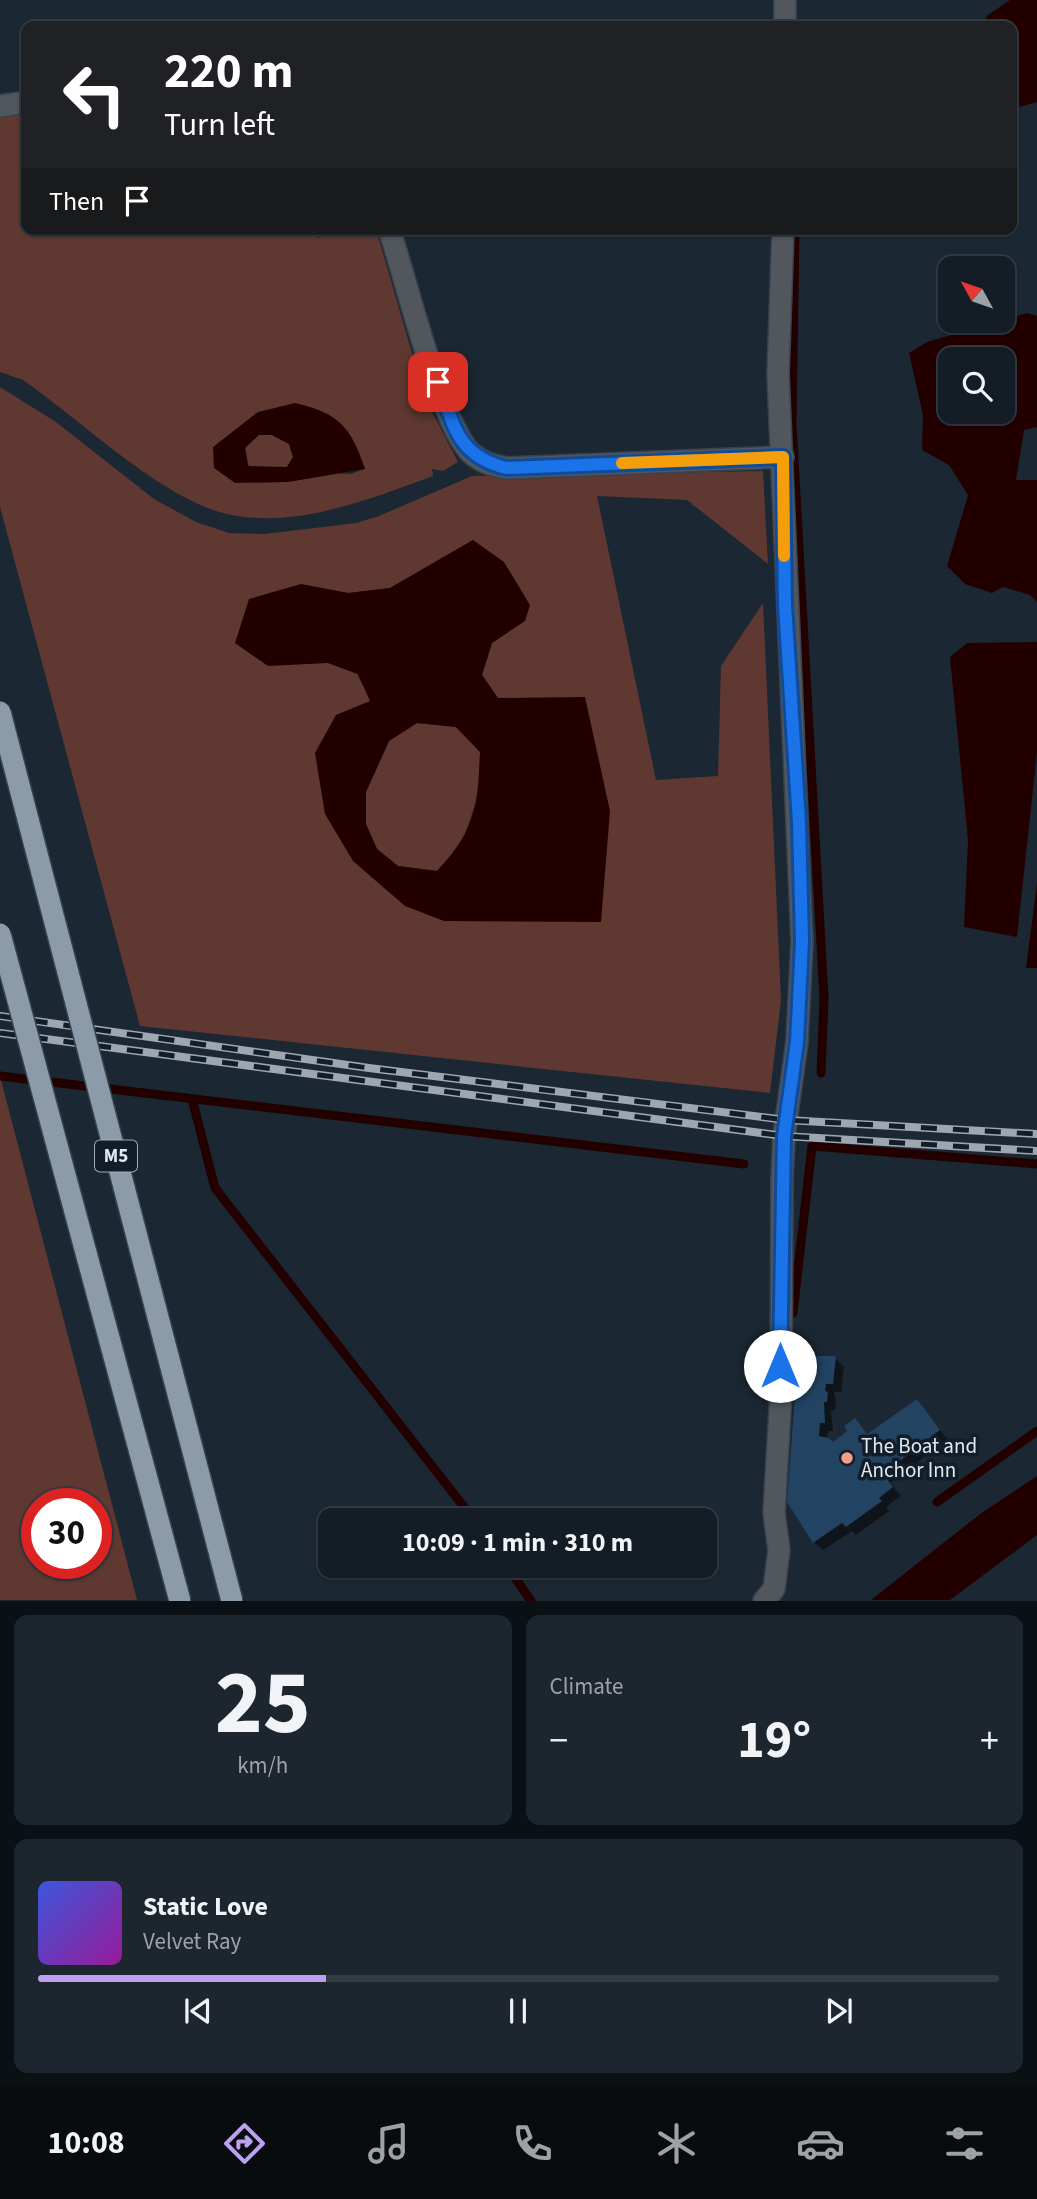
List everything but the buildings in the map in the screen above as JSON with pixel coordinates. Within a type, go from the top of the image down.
[{"type":"highway","name":"M5","points":[[0,712],[232,1601]]},
{"type":"highway","name":"M5","points":[[0,934],[180,1601]]},
{"type":"street","points":[[785,0],[785,21]]},
{"type":"street","points":[[0,106],[21,103]]},
{"type":"street","points":[[391,235],[430,362],[452,421],[470,452],[483,463],[506,468],[783,457]]},
{"type":"street","points":[[764,1601],[774,1589],[779,1550],[774,1513],[781,1392],[782,1181],[784,1136],[797,1042],[802,942],[799,822],[785,605],[783,457],[778,374],[783,235]]},
{"type":"shaded area","points":[[1010,0],[1037,0],[1037,102],[1017,108],[1017,21],[984,21]]},
{"type":"shaded area","points":[[21,115],[21,235],[313,235],[319,238],[321,235],[378,235],[425,398],[458,462],[443,471],[432,469],[433,476],[326,511],[271,518],[243,517],[216,511],[168,488],[117,453],[23,380],[0,372],[0,117]],"holes":[[[295,403],[364,469],[351,474],[214,468]]]},
{"type":"shaded area","points":[[1027,313],[1037,316],[1037,427],[1024,430],[1016,480],[1037,480],[1037,602],[1030,595],[1003,587],[992,593],[965,584],[947,566],[968,495],[949,465],[922,450],[923,415],[909,353],[927,342],[958,333],[1015,333],[1015,316]]},
{"type":"shaded area","points":[[0,387],[56,422],[154,499],[196,522],[229,533],[265,534],[356,523],[379,516],[472,476],[763,471],[768,564],[687,500],[597,496],[656,780],[718,776],[721,666],[763,603],[781,1000],[770,1093],[140,1026],[0,507]],"holes":[[[473,540],[524,621],[492,643],[482,675],[498,698],[601,922],[353,861],[371,701],[357,674],[328,663],[301,585],[349,593],[390,588]]]},
{"type":"shaded area","points":[[295,403],[333,417],[348,432],[365,469],[288,482],[235,483],[214,468],[213,447],[258,412]],"holes":[[[259,435],[272,435],[289,444],[293,457],[287,467],[248,466],[245,448]]]},
{"type":"shaded area","points":[[259,434],[272,435],[289,444],[293,457],[287,467],[249,467],[245,448]]},
{"type":"shaded area","points":[[473,540],[504,562],[530,605],[525,621],[492,643],[482,675],[498,698],[585,697],[610,811],[601,922],[444,921],[405,906],[353,861],[325,814],[315,753],[336,715],[370,701],[358,674],[328,663],[268,666],[235,643],[249,599],[301,584],[348,593],[390,588]],"holes":[[[417,723],[456,727],[480,752],[476,803],[467,830],[450,857],[437,871],[398,866],[377,849],[366,824],[366,792],[389,741]]]},
{"type":"shaded area","points":[[1037,642],[1037,752],[1017,937],[964,927],[968,840],[950,657],[967,643]]},
{"type":"shaded area","points":[[417,723],[456,727],[480,752],[478,796],[462,843],[437,871],[398,866],[377,849],[366,824],[366,792],[389,741]]},
{"type":"shaded area","points":[[1037,883],[1037,968],[1026,968]]},
{"type":"shaded area","points":[[0,1080],[108,1488],[21,1488],[21,1579],[112,1579],[112,1504],[137,1600],[0,1600]]},
{"type":"shaded area","points":[[1037,1476],[1037,1535],[950,1600],[871,1600],[980,1514]]},
{"type":"waterway","points":[[795,235],[792,424],[824,998],[821,1073]]},
{"type":"waterway","points":[[0,1076],[744,1164]]},
{"type":"waterway","points":[[192,1099],[215,1188],[465,1508]]},
{"type":"waterway","points":[[793,1313],[812,1146],[1037,1164]]},
{"type":"waterway","points":[[937,1502],[1037,1431]]},
{"type":"waterway","points":[[515,1578],[531,1601]]},
{"type":"railway","points":[[0,1016],[369,1068],[786,1120],[1037,1134]]},
{"type":"railway","points":[[0,1033],[784,1136],[1037,1151]]},
{"type":"slow traffic","points":[[622,463],[783,457],[784,556]]},
{"type":"place","name":"The Boat and Anchor Inn","points":[[847,1458]]},
{"type":"route","points":[[438,382],[452,421],[470,452],[483,463],[506,468],[783,457],[785,605],[799,822],[802,942],[797,1042],[784,1136],[780,1366]]}]
